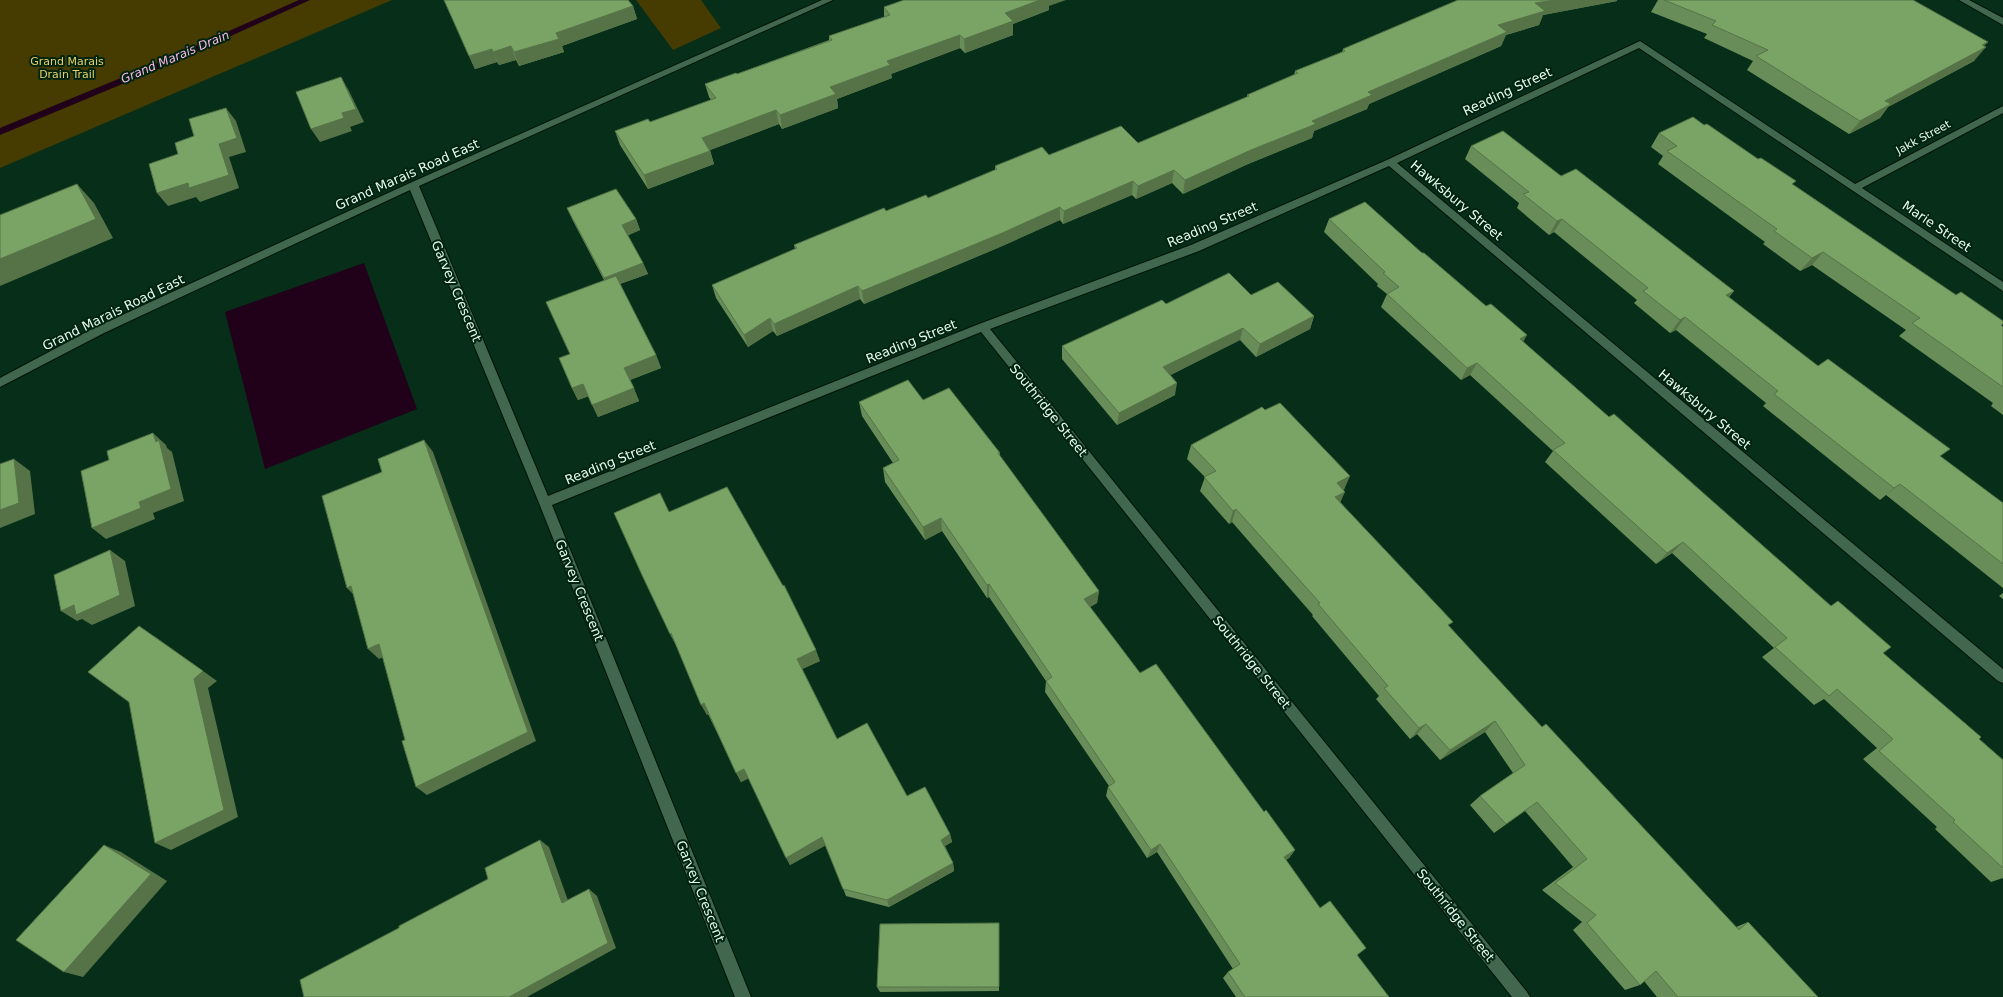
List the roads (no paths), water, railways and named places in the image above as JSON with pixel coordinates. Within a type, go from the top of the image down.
[{"type":"street","name":"Grand Marais Road East","points":[[0,383],[100,330],[413,185],[829,0]]},
{"type":"street","points":[[1963,0],[2003,22]]},
{"type":"street","name":"Reading Street","points":[[545,503],[983,327],[1195,248],[1390,162],[1640,44],[1855,188]]},
{"type":"street","name":"Jakk Street","points":[[1855,188],[2003,109]]},
{"type":"street","name":"Hawksbury Street","points":[[1390,162],[2003,677]]},
{"type":"street","name":"Garvey Crescent","points":[[413,185],[545,503],[743,997]]},
{"type":"street","name":"Marie Street","points":[[1855,188],[2003,287]]},
{"type":"street","name":"Southridge Street","points":[[983,327],[1522,997]]},
{"type":"waterway","name":"Grand Marais Drain","points":[[0,132],[160,65],[306,0]]},
{"type":"park label","name":"Grand Marais Drain Trail","points":[[67,67]]}]
